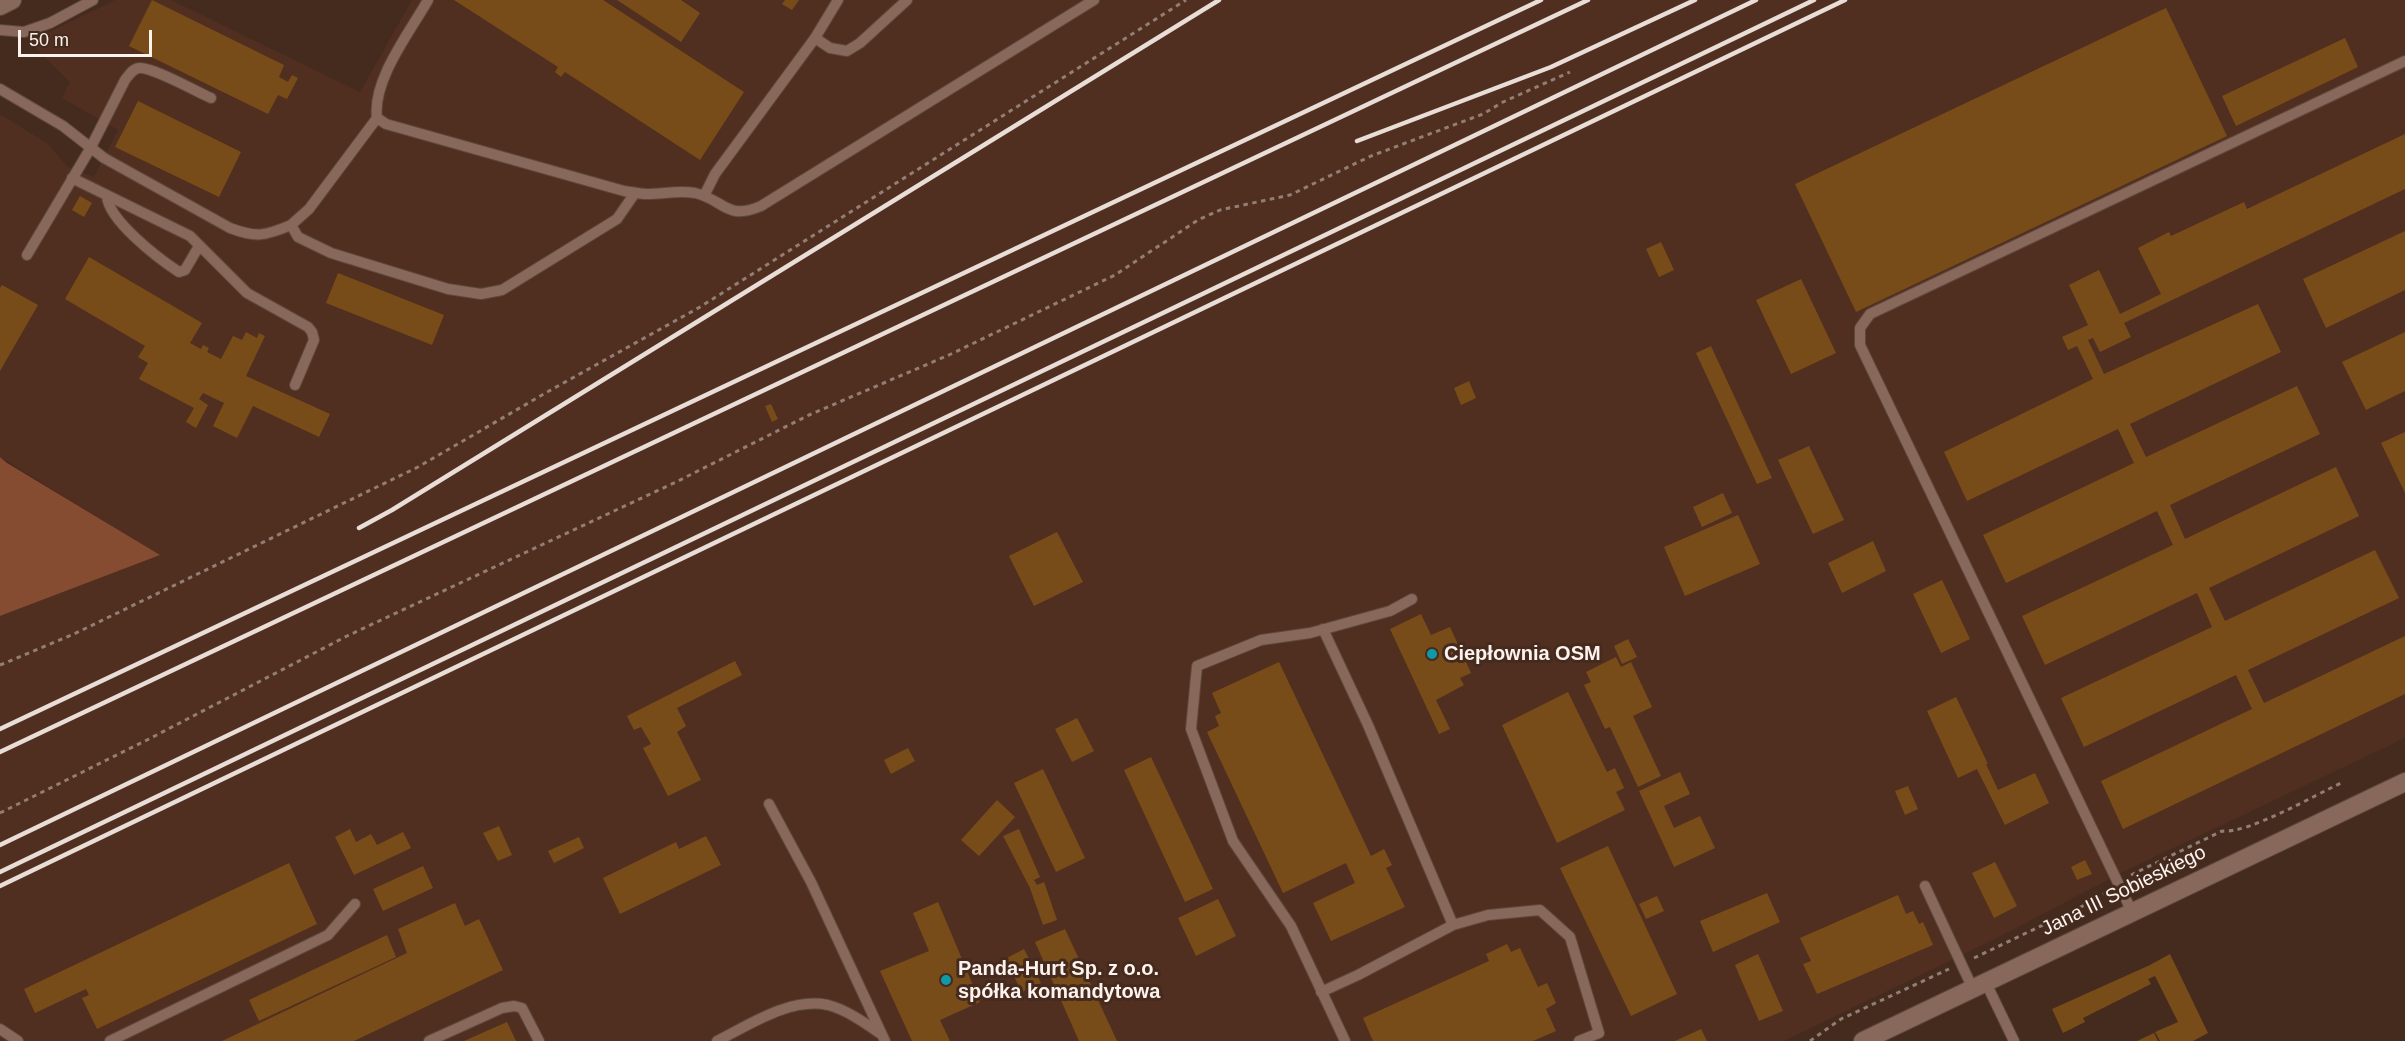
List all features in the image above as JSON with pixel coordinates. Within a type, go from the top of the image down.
[{"type":"main road","points":[[0,6],[12,0]]},
{"type":"main road","name":"Jana III Sobieskiego","points":[[1863,1041],[2405,782]]},
{"type":"lane","points":[[0,30],[24,32],[50,23],[93,0]]},
{"type":"lane","points":[[0,89],[63,126],[90,149],[230,228],[250,236],[270,234],[291,225],[309,209],[377,118],[375,105],[381,82],[428,0]]},
{"type":"lane","points":[[704,196],[715,174],[814,38],[837,0]]},
{"type":"lane","points":[[814,38],[830,48],[847,51],[860,43],[907,0]]},
{"type":"lane","points":[[377,118],[386,124],[624,191],[647,194],[678,191],[696,193],[730,211],[747,212],[761,206],[1094,0]]},
{"type":"lane","points":[[2132,912],[1860,345],[1860,328],[1870,314],[2405,61]]},
{"type":"lane","points":[[27,255],[90,149],[131,71],[139,68],[153,72],[211,98]]},
{"type":"lane","points":[[72,178],[189,236],[247,293],[308,327],[314,340],[295,385]]},
{"type":"lane","points":[[291,225],[298,237],[331,253],[448,289],[481,294],[502,290],[617,219],[635,193]]},
{"type":"lane","points":[[107,196],[108,204],[132,233],[179,272],[185,270],[199,246]]},
{"type":"lane","points":[[1345,1041],[1291,926],[1233,841],[1191,729],[1197,666],[1261,640],[1323,629],[1390,611],[1412,599]]},
{"type":"lane","points":[[1323,629],[1368,725],[1453,925]]},
{"type":"lane","points":[[770,804],[811,882],[883,1038]]},
{"type":"lane","points":[[1925,886],[1962,964],[1980,986],[2014,1041]]},
{"type":"lane","points":[[110,1041],[327,935],[355,904]]},
{"type":"lane","points":[[1321,992],[1453,925],[1488,915],[1540,910],[1570,937],[1599,1033],[1579,1041]]},
{"type":"lane","points":[[717,1041],[771,1015],[797,1006],[827,1005],[854,1016],[883,1038]]},
{"type":"lane","points":[[429,1041],[502,1008],[514,1006],[522,1008],[539,1041]]},
{"type":"lane","points":[[0,1029],[18,1041]]},
{"type":"path","points":[[0,665],[74,634],[418,467],[549,391],[700,308],[1186,0]]},
{"type":"path","points":[[0,813],[358,631],[705,468],[809,415],[949,355],[1115,275],[1198,220],[1220,210],[1290,195],[1371,156],[1483,114],[1503,102],[1570,72]]},
{"type":"path","points":[[1810,1041],[1841,1020],[2089,903],[2133,874],[2211,836],[2222,831],[2232,832],[2269,817],[2341,783]]},
{"type":"shaded area","points":[[115,0],[171,0],[360,92],[412,0],[2405,0],[2405,738],[2127,870],[1993,940],[1784,1041],[0,1041],[0,616],[159,555],[0,457],[0,114],[48,144],[67,166],[94,177],[118,130],[62,98],[70,82],[29,42]]},
{"type":"shaded area","points":[[0,457],[7,463],[160,555],[0,616]]},
{"type":"building","points":[[152,0],[284,65],[279,77],[288,82],[292,75],[298,78],[287,99],[278,95],[268,114],[129,46]]},
{"type":"building","points":[[454,0],[603,0],[744,92],[700,160],[565,72],[561,77],[555,72],[558,67]]},
{"type":"building","points":[[617,0],[681,0],[700,13],[681,42]]},
{"type":"building","points":[[785,0],[799,0],[792,10],[782,4]]},
{"type":"building","points":[[2166,8],[2227,136],[1856,312],[1795,184]]},
{"type":"building","points":[[2345,38],[2358,67],[2236,126],[2222,96]]},
{"type":"building","points":[[138,101],[241,152],[219,197],[115,147]]},
{"type":"building","points":[[2405,134],[2405,189],[2124,323],[2131,337],[2100,352],[2093,338],[2088,340],[2104,374],[2258,304],[2281,352],[2130,424],[2146,457],[2297,386],[2320,434],[2170,505],[2185,539],[2336,467],[2359,516],[2209,588],[2225,621],[2375,550],[2399,598],[2248,670],[2264,703],[2405,636],[2405,694],[2123,829],[2101,781],[2252,709],[2236,675],[2084,747],[2061,698],[2212,627],[2197,593],[2045,665],[2022,616],[2173,545],[2157,511],[2006,583],[1983,535],[2134,463],[2118,429],[1967,501],[1944,452],[2093,379],[2077,346],[2068,350],[2062,337],[2088,325],[2069,285],[2099,270],[2120,314],[2161,294],[2138,248],[2169,232],[2171,236],[2244,202],[2247,209]]},
{"type":"building","points":[[80,196],[92,203],[84,217],[72,210]]},
{"type":"building","points":[[2405,231],[2405,290],[2326,328],[2303,279]]},
{"type":"building","points":[[1661,242],[1674,270],[1659,277],[1646,249]]},
{"type":"building","points":[[89,257],[202,323],[190,343],[201,349],[203,345],[209,348],[207,352],[221,359],[233,336],[242,340],[246,332],[257,338],[259,333],[265,336],[246,376],[330,414],[319,437],[253,406],[237,438],[213,426],[224,403],[203,393],[199,399],[208,405],[196,428],[186,422],[194,408],[139,379],[148,363],[138,357],[145,346],[65,299]]},
{"type":"building","points":[[338,273],[444,315],[432,345],[326,303]]},
{"type":"building","points":[[1801,279],[1836,353],[1791,374],[1756,300]]},
{"type":"building","points":[[2,285],[38,305],[0,371],[0,288]]},
{"type":"building","points":[[2405,332],[2405,391],[2366,410],[2342,362]]},
{"type":"building","points":[[1711,346],[1772,478],[1757,484],[1696,353]]},
{"type":"building","points":[[1469,381],[1476,398],[1461,405],[1454,388]]},
{"type":"building","points":[[771,404],[778,419],[772,422],[765,406]]},
{"type":"building","points":[[2405,432],[2405,493],[2381,443]]},
{"type":"building","points":[[1809,446],[1844,520],[1813,534],[1778,460]]},
{"type":"building","points":[[1723,493],[1732,513],[1702,527],[1693,507]]},
{"type":"building","points":[[1738,515],[1760,564],[1685,596],[1664,547]]},
{"type":"building","points":[[1057,532],[1083,582],[1034,606],[1009,556]]},
{"type":"building","points":[[1873,541],[1886,571],[1842,593],[1828,563]]},
{"type":"building","points":[[1942,580],[1970,639],[1941,653],[1913,594]]},
{"type":"building","name":"Ciepłownia OSM","points":[[1421,614],[1431,635],[1450,627],[1471,673],[1460,678],[1464,685],[1436,700],[1450,729],[1439,734],[1390,629]]},
{"type":"building","points":[[1628,639],[1637,657],[1622,664],[1614,646]]},
{"type":"building","points":[[1616,657],[1621,667],[1631,662],[1652,707],[1633,716],[1661,776],[1638,787],[1610,727],[1605,729],[1584,685],[1591,682],[1586,672]]},
{"type":"building","points":[[735,661],[742,675],[677,708],[686,726],[677,732],[701,780],[668,796],[643,748],[651,744],[641,727],[634,730],[627,716]]},
{"type":"building","points":[[1279,662],[1371,856],[1384,849],[1392,865],[1386,868],[1405,907],[1331,941],[1313,903],[1355,883],[1346,863],[1283,893],[1207,732],[1219,726],[1215,716],[1221,713],[1212,693]]},
{"type":"building","points":[[1568,692],[1607,772],[1615,768],[1624,788],[1616,792],[1625,810],[1557,843],[1502,725]]},
{"type":"building","points":[[1956,697],[1998,790],[2035,773],[2049,803],[2005,825],[1977,769],[1958,778],[1927,711]]},
{"type":"building","points":[[1077,718],[1094,751],[1072,762],[1055,729]]},
{"type":"building","points":[[908,748],[915,761],[891,774],[884,760]]},
{"type":"building","points":[[1151,757],[1213,889],[1185,902],[1124,770]]},
{"type":"building","points":[[1043,769],[1085,858],[1056,872],[1014,783]]},
{"type":"building","points":[[1680,772],[1690,794],[1664,806],[1674,828],[1700,816],[1715,848],[1674,867],[1639,791]]},
{"type":"building","points":[[1908,786],[1918,809],[1905,815],[1895,791]]},
{"type":"building","points":[[997,800],[1015,817],[979,856],[961,840]]},
{"type":"building","points":[[499,826],[512,855],[498,861],[483,833]]},
{"type":"building","points":[[350,829],[356,842],[371,834],[377,845],[403,832],[411,848],[354,875],[335,837]]},
{"type":"building","points":[[1019,829],[1040,877],[1034,880],[1037,885],[1044,882],[1057,920],[1043,925],[1030,888],[1003,836]]},
{"type":"building","points":[[706,836],[721,865],[620,914],[603,878],[676,842],[679,849]]},
{"type":"building","points":[[579,837],[584,848],[554,863],[548,851]]},
{"type":"building","points":[[1608,846],[1677,994],[1631,1016],[1560,868]]},
{"type":"building","points":[[2085,860],[2092,874],[2077,880],[2071,867]]},
{"type":"building","points":[[1995,862],[2017,906],[1994,918],[1972,873]]},
{"type":"building","points":[[289,863],[317,924],[97,1029],[82,998],[89,995],[86,989],[35,1013],[24,989]]},
{"type":"building","points":[[423,866],[433,888],[383,911],[373,889]]},
{"type":"building","points":[[1767,893],[1780,922],[1713,952],[1700,921]]},
{"type":"building","points":[[1898,895],[1906,914],[1913,911],[1919,924],[1923,922],[1933,945],[1817,994],[1803,964],[1811,961],[1800,938]]},
{"type":"building","points":[[1657,896],[1664,911],[1646,919],[1639,904]]},
{"type":"building","points":[[1218,899],[1236,936],[1196,956],[1178,918]]},
{"type":"building","points":[[938,902],[980,1002],[940,1020],[950,1041],[912,1041],[880,971],[929,951],[913,913]]},
{"type":"building","points":[[455,903],[465,926],[479,919],[503,970],[354,1041],[222,1041],[407,953],[398,929]]},
{"type":"building","points":[[1065,929],[1117,1041],[1079,1041],[1035,942]]},
{"type":"building","points":[[387,935],[396,957],[259,1021],[249,1000]]},
{"type":"building","points":[[1507,944],[1511,952],[1520,948],[1538,987],[1547,983],[1556,1003],[1546,1009],[1556,1031],[1533,1041],[1373,1041],[1363,1018],[1489,961],[1486,954]]},
{"type":"building","points":[[1024,949],[1041,983],[1022,992],[1005,959]]},
{"type":"building","points":[[1758,954],[1783,1011],[1759,1021],[1735,965]]},
{"type":"building","points":[[2170,954],[2208,1033],[2193,1041],[2160,1041],[2155,1032],[2178,1022],[2155,976],[2148,979],[2151,984],[2083,1018],[2085,1022],[2063,1033],[2052,1009]]},
{"type":"building","points":[[507,1022],[516,1041],[464,1041]]},
{"type":"building","points":[[1701,1029],[1707,1041],[1675,1041]]},
{"type":"building","points":[[2154,1033],[2158,1041],[2137,1041]]},
{"type":"railway","points":[[359,528],[392,510],[1219,0]]},
{"type":"railway","points":[[0,729],[1541,0]]},
{"type":"railway","points":[[0,752],[1588,0]]},
{"type":"railway","points":[[1357,141],[1551,67],[1695,0]]},
{"type":"railway","points":[[0,845],[1756,0]]},
{"type":"railway","points":[[0,872],[1814,0]]},
{"type":"railway","points":[[0,886],[1845,0]]},
{"type":"place","name":"Ciepłownia OSM","points":[[1432,654]]},
{"type":"place","name":"Panda-Hurt Sp. z o.o. spółka komandytowa","points":[[946,980]]}]
